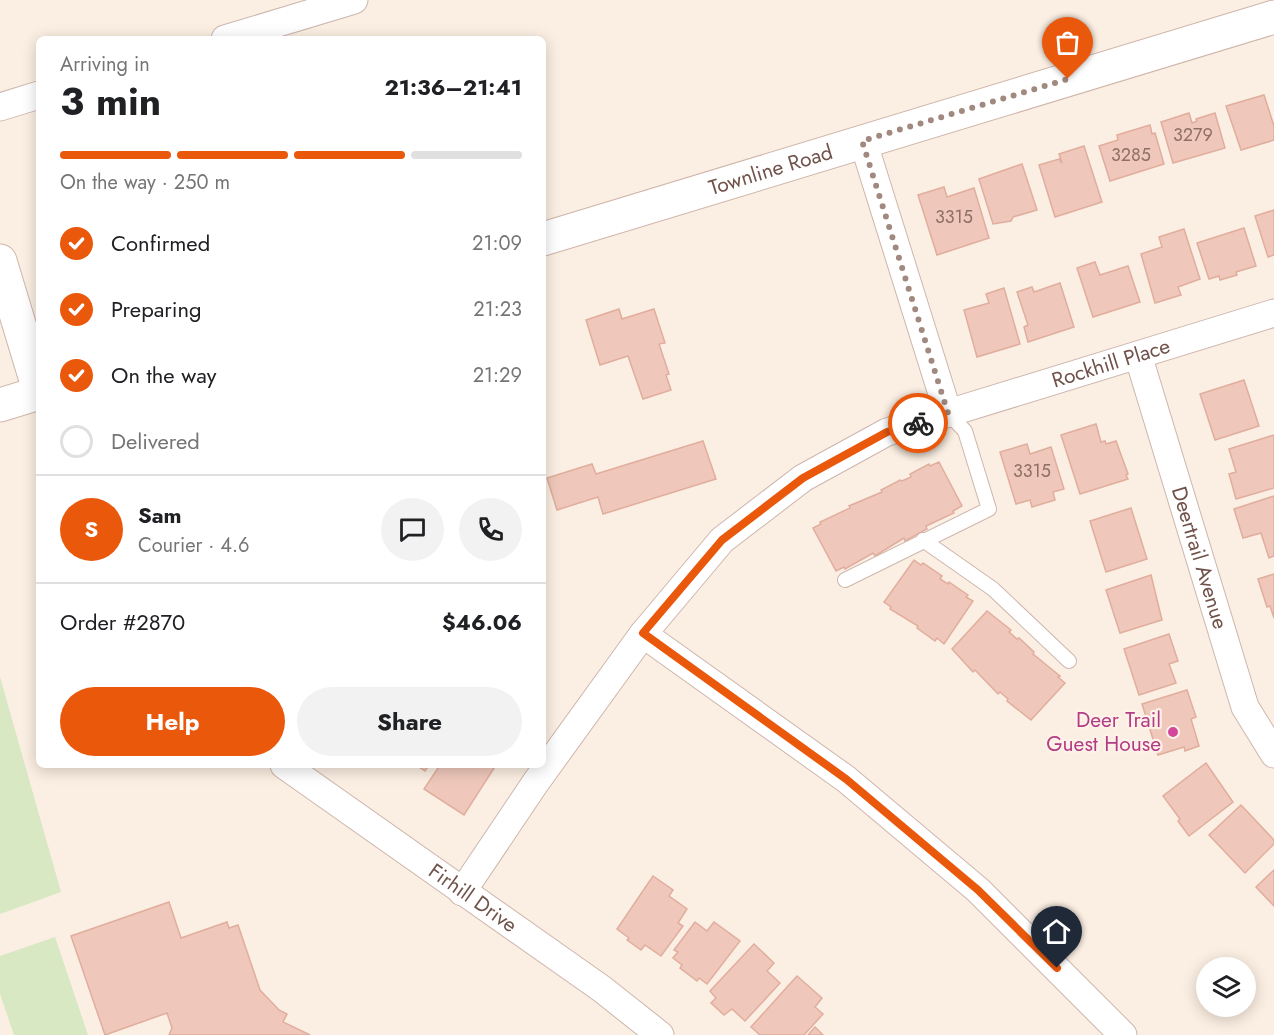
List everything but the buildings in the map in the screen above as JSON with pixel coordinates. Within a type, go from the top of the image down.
[{"type":"street","points":[[235,36],[354,0]]},
{"type":"street","name":"Townline Road","points":[[546,238],[1274,18]]},
{"type":"street","points":[[0,107],[36,96]]},
{"type":"street","points":[[862,141],[948,413]]},
{"type":"street","points":[[0,261],[36,382]]},
{"type":"street","name":"Rockhill Place","points":[[462,892],[536,782],[643,633],[722,540],[803,478],[887,432],[1274,313]]},
{"type":"street","name":"Deertrail Avenue","points":[[1138,355],[1245,707],[1274,754]]},
{"type":"street","points":[[0,405],[36,393]]},
{"type":"street","points":[[643,633],[846,779],[978,890],[1123,1035]]},
{"type":"street","name":"Firhill Drive","points":[[288,768],[602,989],[660,1035]]},
{"type":"lane","points":[[845,580],[989,509],[965,431],[948,413]]},
{"type":"lane","points":[[923,540],[993,589],[1069,661]]},
{"type":"green space","points":[[0,677],[61,892],[0,914]]},
{"type":"green space","points":[[55,937],[88,1035],[14,1035],[0,994],[0,956]]},
{"type":"way so far","points":[[918,423],[948,413],[862,141],[1068,79]]},
{"type":"place","name":"Deer Trail Guest House","points":[[1173,732]]},
{"type":"route","points":[[918,423],[887,432],[803,478],[722,540],[643,633],[846,779],[978,890],[1057,968]]}]
